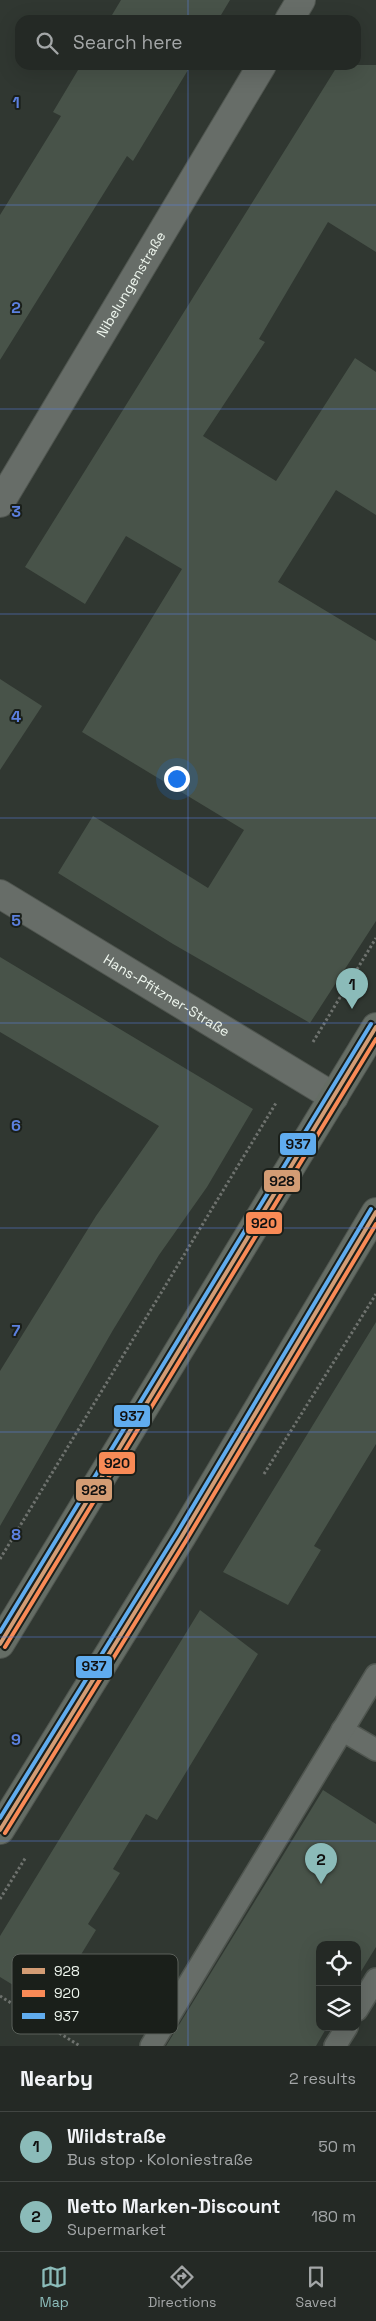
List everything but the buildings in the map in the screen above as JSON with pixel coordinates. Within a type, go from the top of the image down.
[{"type":"main road","points":[[0,1644],[376,1027]]},
{"type":"main road","points":[[0,1830],[182,1536],[376,1212]]},
{"type":"street","points":[[292,15],[301,0]]},
{"type":"street","name":"Nibelungenstraße","points":[[0,503],[259,70]]},
{"type":"street","name":"Hans-Pfitzner-Straße","points":[[0,894],[334,1097]]},
{"type":"lane","points":[[178,2001],[376,1675]]},
{"type":"lane","points":[[342,1730],[376,1750]]},
{"type":"lane","points":[[361,2003],[376,1979]]},
{"type":"lane","points":[[335,2046],[344,2031]]},
{"type":"lane","points":[[151,2046],[158,2034]]},
{"type":"path","points":[[0,1559],[376,938]]},
{"type":"path","points":[[0,1997],[12,2004]]},
{"type":"path","points":[[60,2034],[80,2046]]},
{"type":"transit line","name":"937","points":[[0,1632],[371,1024]]},
{"type":"transit line","name":"928","points":[[0,1644],[376,1027]]},
{"type":"transit line","name":"920","points":[[5,1647],[376,1039]]},
{"type":"transit line","name":"937","points":[[0,1818],[177,1533],[371,1209]]},
{"type":"transit line","name":"928","points":[[0,1830],[182,1536],[376,1212]]},
{"type":"transit line","name":"920","points":[[5,1833],[187,1539],[376,1224]]},
{"type":"place","name":"Wildstraße","points":[[352,1009]]},
{"type":"place","name":"Netto Marken-Discount","points":[[321,1884]]}]
